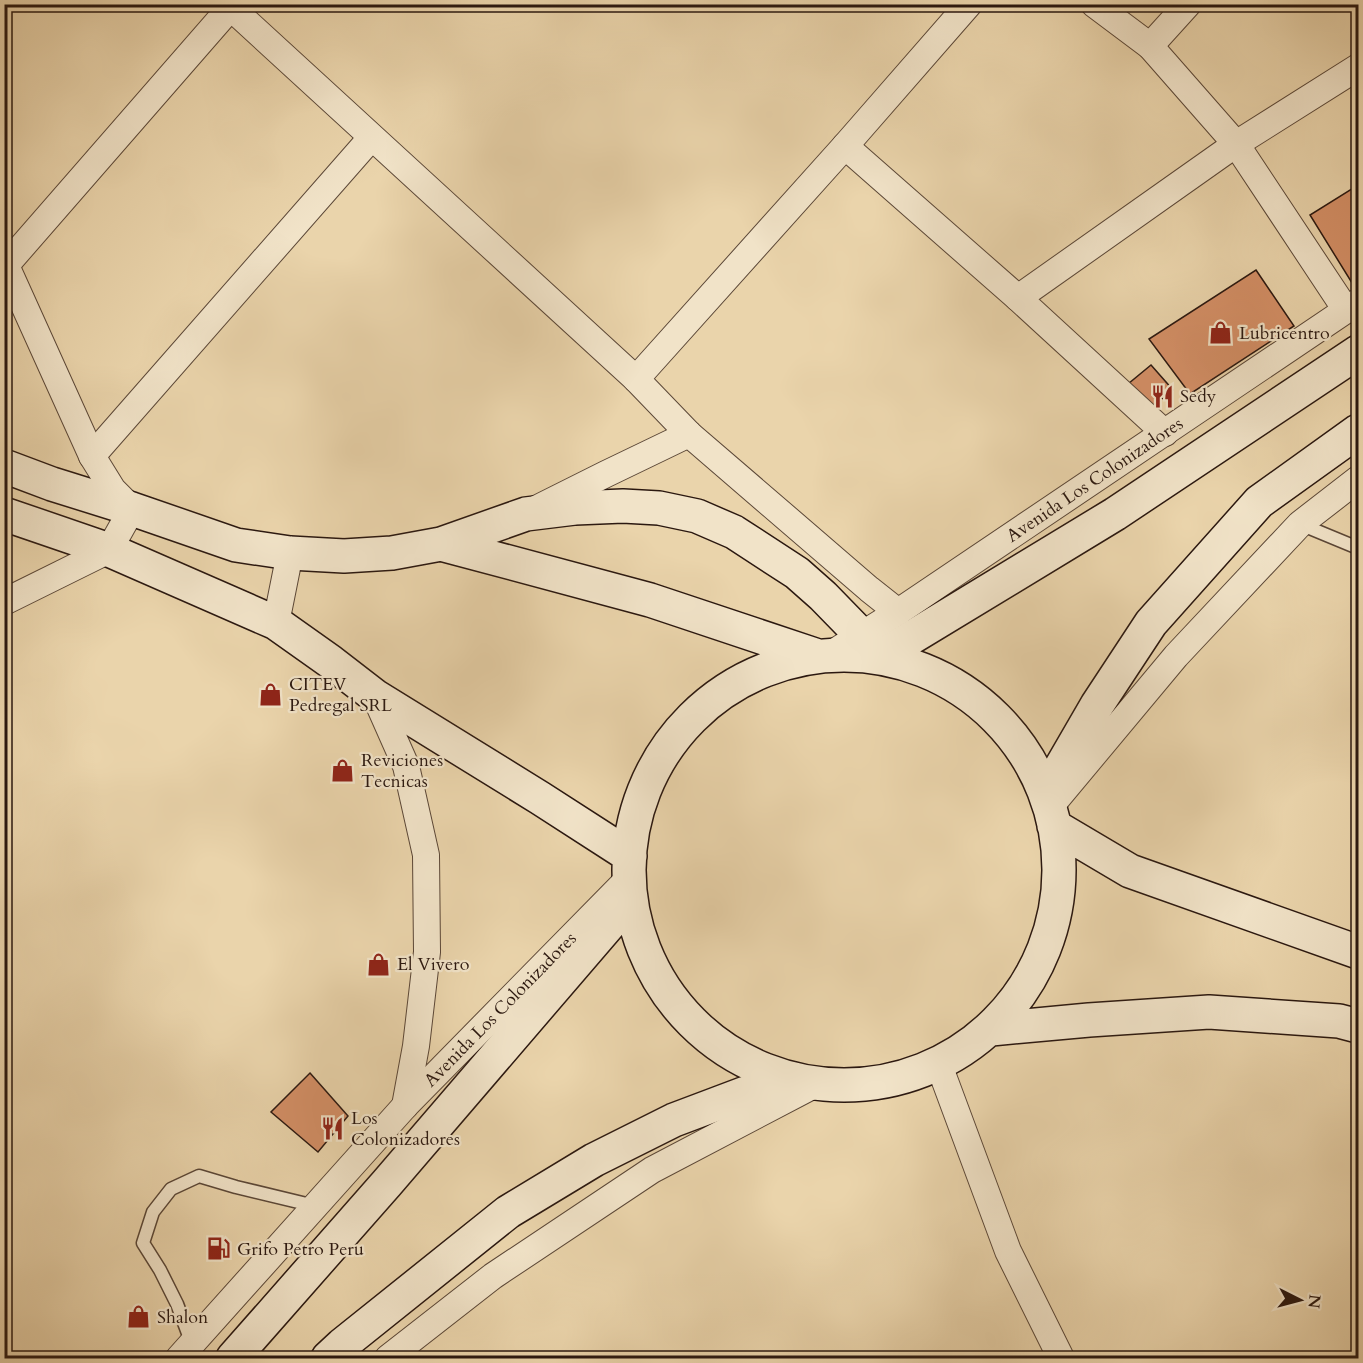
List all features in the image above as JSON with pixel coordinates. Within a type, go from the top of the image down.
[{"type":"main road","name":"Avenida Los Colonizadores","points":[[871,646],[1115,514],[1359,352]]},
{"type":"main road","points":[[1050,809],[1097,705],[1151,623],[1259,502],[1359,431]]},
{"type":"main road","points":[[4,466],[236,545],[290,553],[344,556],[392,553],[441,544],[526,514],[575,508],[623,506],[659,508],[697,516],[734,532],[796,573],[824,596],[871,646],[936,674],[984,705],[1022,747],[1038,775],[1050,809],[1060,857],[1057,904],[1044,950],[1022,993],[991,1029],[939,1065],[897,1080],[861,1086],[801,1082],[760,1071],[712,1042],[672,1002],[645,954],[630,878],[632,829],[649,778],[678,733],[716,695],[763,669],[871,646]]},
{"type":"main road","points":[[4,514],[109,550],[276,623],[375,696],[540,798],[630,878]]},
{"type":"main road","points":[[441,544],[650,600],[823,655]]},
{"type":"main road","points":[[1050,809],[1130,871],[1359,952]]},
{"type":"main road","name":"Avenida Los Colonizadores","points":[[233,1359],[387,1183],[630,878]]},
{"type":"main road","points":[[991,1029],[1209,1012],[1339,1021],[1359,1026]]},
{"type":"main road","points":[[328,1359],[342,1345],[508,1212],[594,1160],[675,1120],[743,1094],[801,1082]]},
{"type":"street","points":[[636,379],[969,4]]},
{"type":"street","points":[[1094,4],[1150,46],[1236,144],[1352,306]]},
{"type":"street","points":[[1150,46],[1188,4]]},
{"type":"street","points":[[4,602],[109,550],[132,509],[113,490],[92,456],[5,263],[228,6],[636,379],[689,434],[869,590],[898,612]]},
{"type":"street","points":[[1018,298],[1236,144],[1359,67]]},
{"type":"street","points":[[92,456],[371,138]]},
{"type":"street","points":[[845,146],[1018,298],[1165,433]]},
{"type":"street","name":"Avenida Los Colonizadores","points":[[871,646],[898,612],[1352,306]]},
{"type":"street","points":[[526,514],[689,434]]},
{"type":"street","points":[[1050,809],[1176,656],[1300,524],[1359,479]]},
{"type":"street","points":[[276,623],[290,553]]},
{"type":"street","points":[[375,696],[406,766],[426,855],[427,952],[416,1046],[405,1106]]},
{"type":"street","name":"Avenida Los Colonizadores","points":[[186,1351],[405,1106],[630,878]]},
{"type":"street","points":[[939,1065],[1008,1251],[1061,1359]]},
{"type":"street","points":[[388,1359],[493,1276],[652,1170],[801,1082]]},
{"type":"lane","points":[[1300,524],[1359,548]]},
{"type":"lane","points":[[186,1351],[177,1304],[143,1243],[153,1212],[171,1189],[199,1176],[315,1206]]},
{"type":"building","name":"Lubricentro","points":[[1358,185],[1358,290],[1357,291],[1310,215]]},
{"type":"building","name":"Lubricentro","points":[[1256,270],[1294,326],[1190,394],[1149,339]]},
{"type":"building","points":[[1151,365],[1173,390],[1153,406],[1128,384]]},
{"type":"building","points":[[310,1073],[348,1116],[318,1152],[271,1112]]},
{"type":"place","name":"Lubricentro","points":[[1221,333]]},
{"type":"place","name":"Sedy","points":[[1162,396]]},
{"type":"place","name":"CITEV Pedregal SRL","points":[[271,694]]},
{"type":"place","name":"Reviciones Tecnicas","points":[[343,770]]},
{"type":"place","name":"El Vivero","points":[[379,964]]},
{"type":"place","name":"Los Colonizadores","points":[[333,1128]]},
{"type":"place","name":"Grifo Petro Peru","points":[[219,1249]]},
{"type":"place","name":"Shalon","points":[[139,1317]]}]
